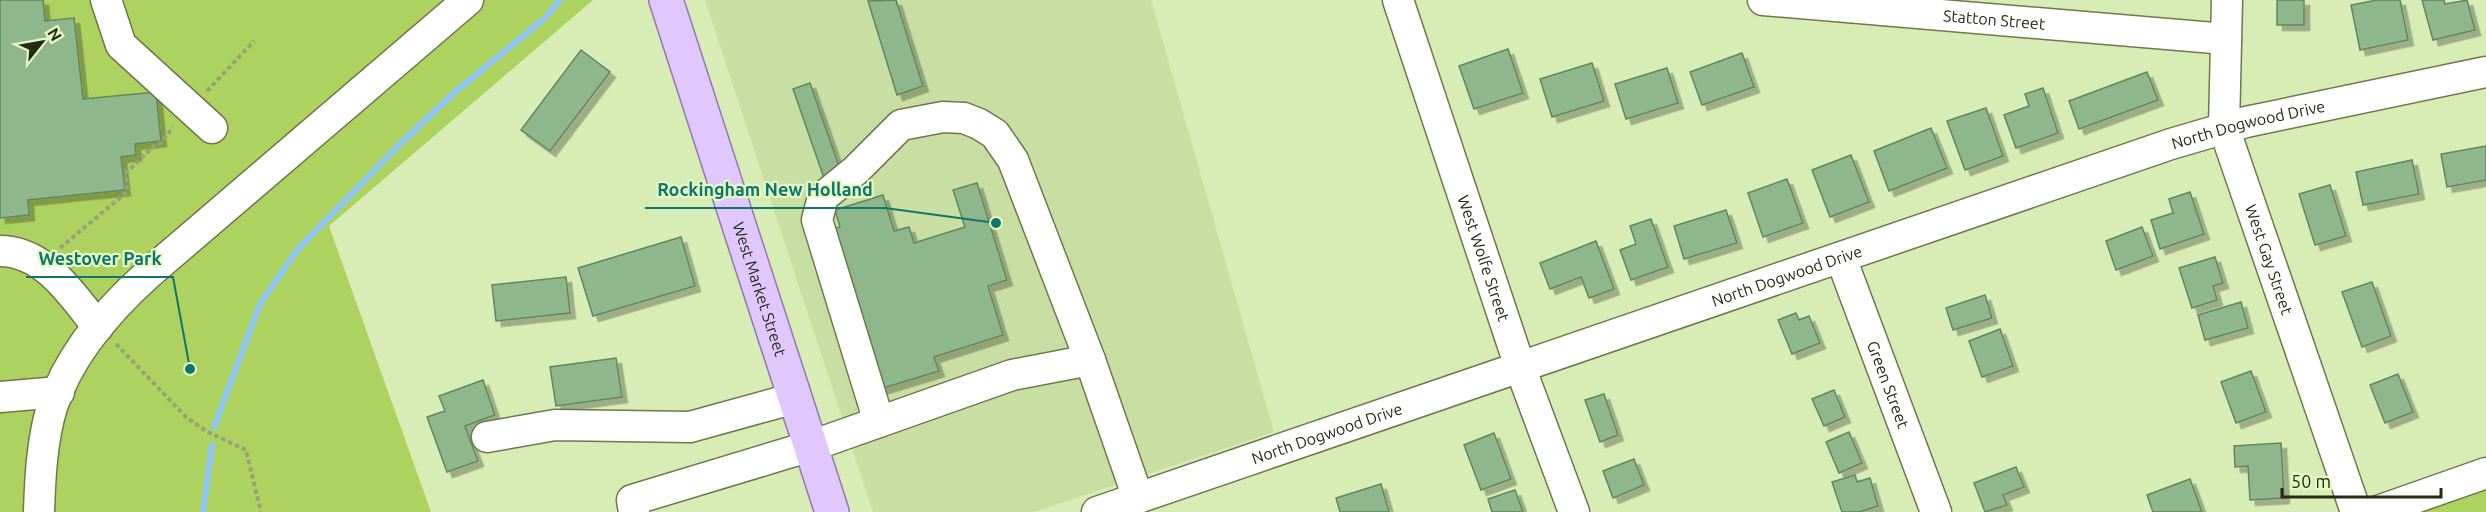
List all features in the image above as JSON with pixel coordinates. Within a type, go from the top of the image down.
[{"type":"main road","name":"West Market Street","points":[[666,0],[832,512]]},
{"type":"street","points":[[106,0],[121,45],[213,128]]},
{"type":"street","name":"West Wolfe Street","points":[[1398,0],[1520,367],[1574,512]]},
{"type":"street","name":"Statton Street","points":[[1763,0],[2226,39]]},
{"type":"street","name":"West Gay Street","points":[[2227,0],[2224,128],[2356,512]]},
{"type":"street","points":[[39,512],[46,435],[52,407],[78,355],[98,327],[148,274],[466,1]]},
{"type":"street","name":"North Dogwood Drive","points":[[1097,512],[2115,163],[2224,128],[2486,72]]},
{"type":"street","points":[[879,422],[817,220],[823,197],[856,170],[901,125],[931,118],[960,117],[979,124],[1003,143],[1012,156],[1090,360],[1138,498]]},
{"type":"street","points":[[0,251],[31,258],[52,273],[98,327]]},
{"type":"street","name":"Green Street","points":[[1841,258],[1936,512]]},
{"type":"street","points":[[634,512],[632,500],[811,446],[1012,375],[1090,360]]},
{"type":"street","points":[[0,397],[59,392]]},
{"type":"street","points":[[487,437],[555,425],[690,428],[795,398]]},
{"type":"street","points":[[2375,512],[2486,473]]},
{"type":"path","points":[[53,242],[61,249],[127,192],[126,173],[156,144],[161,143],[166,134],[254,41]]},
{"type":"path","points":[[98,327],[186,417],[206,431],[246,450],[261,512]]},
{"type":"shaded area","points":[[705,0],[1151,0],[1274,432],[1034,512],[873,512]]},
{"type":"green space","points":[[0,0],[593,0],[329,226],[431,512],[0,512]]},
{"type":"green space","points":[[2486,488],[2486,512],[2417,512]]},
{"type":"building","points":[[0,0],[43,0],[45,21],[74,18],[83,99],[156,92],[161,141],[135,144],[136,155],[121,157],[125,190],[28,200],[29,215],[0,218]]},
{"type":"building","points":[[896,0],[923,86],[897,95],[868,1]]},
{"type":"building","points":[[2277,0],[2304,0],[2304,25],[2277,25]]},
{"type":"building","points":[[2377,0],[2400,0],[2408,40],[2360,50],[2351,5]]},
{"type":"building","points":[[2422,0],[2444,0],[2445,4],[2467,0],[2475,30],[2433,40]]},
{"type":"building","points":[[1508,49],[1523,93],[1474,109],[1459,66]]},
{"type":"building","points":[[581,50],[610,72],[550,151],[521,130]]},
{"type":"building","points":[[1742,53],[1754,87],[1702,105],[1690,72]]},
{"type":"building","points":[[1592,63],[1604,101],[1552,117],[1540,79]]},
{"type":"building","points":[[1667,68],[1678,103],[1626,119],[1615,84]]},
{"type":"building","points":[[2147,72],[2158,100],[2079,129],[2069,101]]},
{"type":"building","points":[[810,83],[841,172],[824,178],[793,89]]},
{"type":"building","points":[[2043,88],[2058,133],[2016,148],[2004,115],[2029,106],[2025,94]]},
{"type":"building","points":[[1986,108],[2003,156],[1965,170],[1947,121]]},
{"type":"building","points":[[1931,128],[1947,168],[1889,191],[1874,151]]},
{"type":"building","points":[[2486,146],[2486,180],[2447,187],[2441,154]]},
{"type":"building","points":[[1851,155],[1869,202],[1830,217],[1812,170]]},
{"type":"building","points":[[2412,160],[2419,194],[2363,205],[2356,172]]},
{"type":"building","points":[[1787,179],[1803,223],[1763,237],[1748,193]]},
{"type":"building","points":[[977,183],[1007,280],[988,286],[1003,335],[934,357],[939,371],[880,389],[830,230],[840,227],[835,210],[883,195],[894,231],[909,227],[914,243],[965,227],[953,190]]},
{"type":"building","points":[[2330,185],[2346,236],[2315,245],[2299,194]]},
{"type":"building","points":[[2190,192],[2204,234],[2160,249],[2151,220],[2173,213],[2169,199]]},
{"type":"building","points":[[1726,210],[1737,243],[1684,259],[1674,226]]},
{"type":"building","points":[[1651,219],[1668,267],[1631,280],[1620,250],[1636,244],[1630,226]]},
{"type":"building","points":[[2142,227],[2153,256],[2116,270],[2106,241]]},
{"type":"building","points":[[681,237],[695,286],[593,316],[578,268]]},
{"type":"building","points":[[1596,241],[1614,289],[1589,298],[1581,277],[1550,289],[1540,263]]},
{"type":"building","points":[[2215,257],[2223,283],[2213,286],[2217,300],[2192,308],[2179,268]]},
{"type":"building","points":[[566,277],[570,313],[496,321],[492,285]]},
{"type":"building","points":[[2372,282],[2391,336],[2362,347],[2342,292]]},
{"type":"building","points":[[1985,295],[1992,318],[1953,330],[1946,308]]},
{"type":"building","points":[[2241,302],[2248,328],[2205,340],[2198,315]]},
{"type":"building","points":[[1796,313],[1799,320],[1809,316],[1820,343],[1792,354],[1778,320]]},
{"type":"building","points":[[2000,329],[2013,366],[1982,377],[1969,341]]},
{"type":"building","points":[[616,358],[622,397],[556,406],[550,367]]},
{"type":"building","points":[[2251,371],[2266,412],[2236,423],[2221,382]]},
{"type":"building","points":[[2398,374],[2413,412],[2385,423],[2370,385]]},
{"type":"building","points":[[483,380],[495,415],[465,426],[478,461],[447,472],[427,417],[445,411],[439,396]]},
{"type":"building","points":[[1834,390],[1845,417],[1824,426],[1812,399]]},
{"type":"building","points":[[1604,394],[1618,435],[1600,442],[1585,400]]},
{"type":"building","points":[[1849,432],[1862,463],[1839,473],[1826,442]]},
{"type":"building","points":[[1494,433],[1511,479],[1481,490],[1464,445]]},
{"type":"building","points":[[2281,443],[2284,498],[2250,500],[2248,466],[2235,467],[2234,446]]},
{"type":"building","points":[[1634,459],[1644,485],[1613,498],[1603,471]]},
{"type":"building","points":[[2016,467],[2024,487],[2003,495],[2007,505],[1985,512],[1974,483]]},
{"type":"building","points":[[1855,475],[1857,482],[1870,478],[1878,506],[1859,512],[1842,512],[1832,482]]},
{"type":"building","points":[[2190,479],[2202,512],[2153,512],[2147,495]]},
{"type":"building","points":[[1381,484],[1389,512],[1340,512],[1336,498]]},
{"type":"building","points":[[1515,490],[1523,512],[1492,512],[1488,499]]},
{"type":"waterway","points":[[214,427],[260,304],[297,250],[401,143],[455,92],[546,17],[560,0]]},
{"type":"waterway","points":[[203,512],[212,445]]},
{"type":"place","name":"Rockingham New Holland","points":[[996,223]]},
{"type":"place","name":"Westover Park","points":[[190,369]]}]
